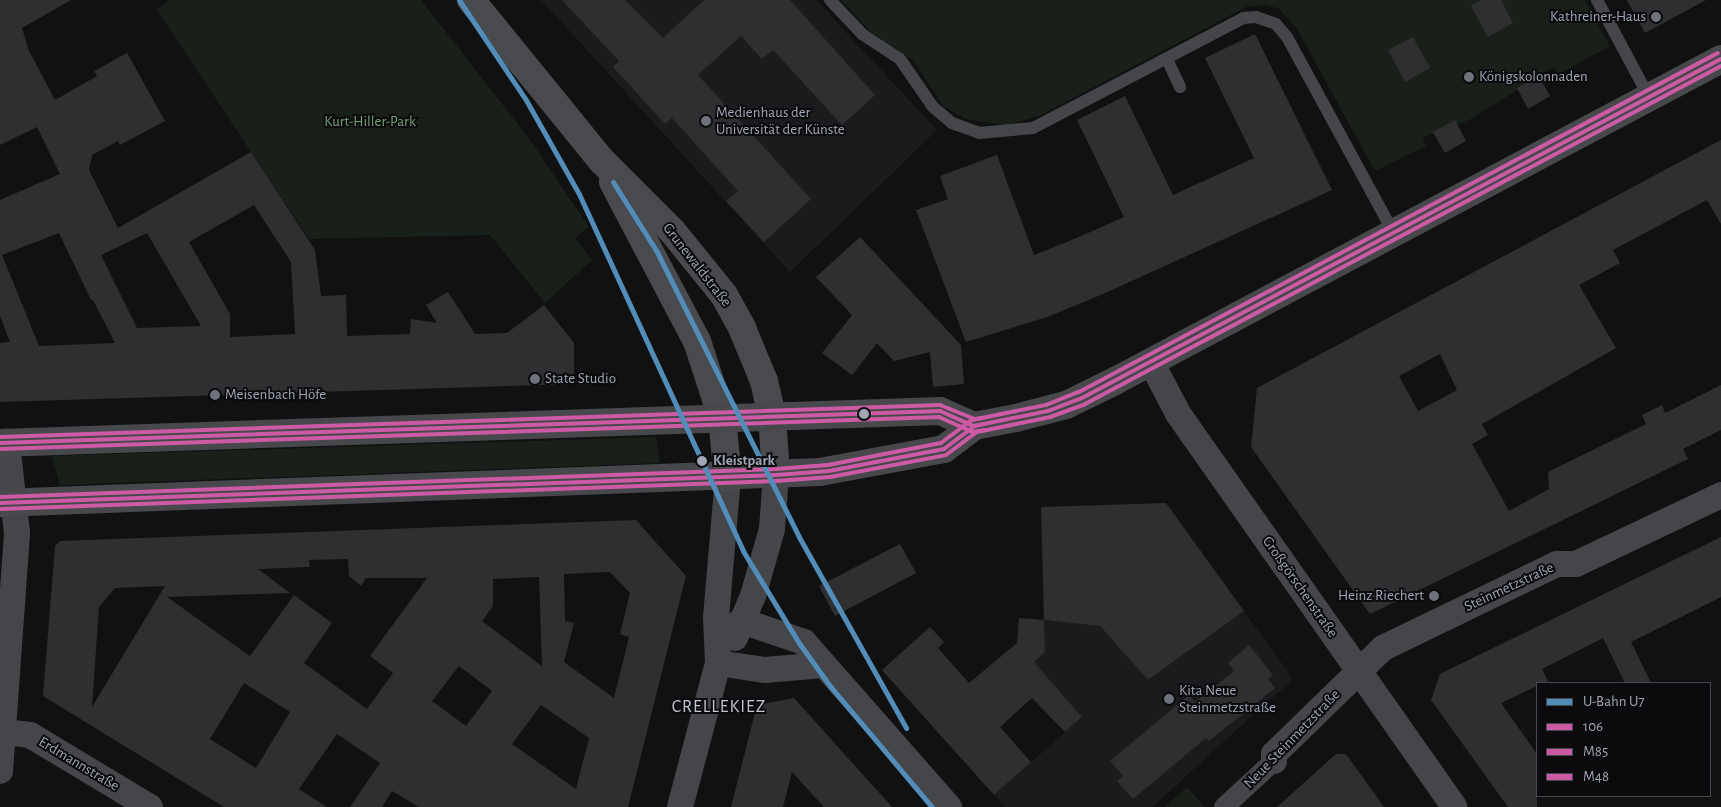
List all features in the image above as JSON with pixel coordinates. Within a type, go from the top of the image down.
[{"type":"main road","name":"Grunewaldstraße","points":[[471,0],[602,161],[674,232],[724,295],[761,371],[772,416],[776,475]]},
{"type":"main road","points":[[8,503],[728,478],[830,471],[944,449],[974,426],[1066,405],[1151,362],[1721,59]]},
{"type":"main road","name":"Grunewaldstraße","points":[[602,161],[697,341],[722,418],[728,478]]},
{"type":"main road","points":[[3,442],[940,411],[974,426]]},
{"type":"street","name":"Großgörschenstraße","points":[[1151,362],[1179,415],[1455,807]]},
{"type":"street","points":[[0,771],[15,580],[3,442]]},
{"type":"street","points":[[718,663],[742,621],[753,596],[772,529],[776,475]]},
{"type":"street","points":[[680,807],[718,663],[716,617],[728,478]]},
{"type":"street","name":"Steinmetzstraße","points":[[1359,671],[1383,648],[1408,635],[1557,564],[1576,564],[1721,494]]},
{"type":"street","points":[[718,635],[742,621],[804,642],[948,807]]},
{"type":"street","points":[[718,663],[765,670],[823,665]]},
{"type":"street","name":"Neue Steinmetzstraße","points":[[1224,807],[1274,761],[1274,754],[1359,671]]},
{"type":"street","name":"Erdmannstraße","points":[[4,732],[30,735],[150,807]]},
{"type":"lane","points":[[830,0],[862,34],[900,59],[933,107],[952,123],[979,133],[1033,128],[1243,18],[1256,17],[1276,24],[1287,37],[1394,233]]},
{"type":"lane","points":[[1597,0],[1649,97]]},
{"type":"lane","points":[[1166,59],[1180,87]]},
{"type":"lane","points":[[1033,128],[1038,140]]},
{"type":"shaded area","points":[[541,0],[816,0],[937,130],[790,272]]},
{"type":"shaded area","name":"Kita Neue Steinmetzstraße","points":[[1244,611],[1293,679],[1152,807],[1005,807],[994,795],[1082,717],[1034,662],[1045,652],[1044,620],[1100,626],[1148,680]]},
{"type":"green space","name":"Kurt-Hiller-Park","points":[[169,0],[421,0],[530,140],[589,227],[575,238],[592,260],[545,303],[490,235],[309,239],[157,10]]},
{"type":"green space","points":[[841,0],[1585,0],[1610,46],[1559,74],[1554,67],[1471,119],[1422,138],[1426,146],[1375,171],[1297,29],[1278,8],[1263,5],[1246,7],[1039,116],[1006,125],[966,119],[943,106],[913,60],[870,31]]},
{"type":"green space","points":[[656,437],[660,463],[60,485],[52,456]]},
{"type":"green space","points":[[1187,787],[1205,807],[1165,807]]},
{"type":"building","points":[[0,0],[71,0],[22,28],[29,51],[55,100],[97,76],[94,71],[127,53],[165,121],[120,145],[118,141],[92,155],[89,170],[118,228],[251,152],[315,250],[321,296],[346,295],[347,336],[410,334],[411,319],[437,323],[426,305],[448,292],[475,334],[507,333],[544,305],[574,343],[574,384],[0,402],[0,343],[10,342],[0,316],[0,200],[60,174],[37,127],[0,145]],"holes":[[[254,205],[291,262],[295,334],[230,337],[230,314],[189,242]],[[59,233],[91,300],[93,300],[115,343],[39,346],[2,255]],[[147,233],[201,326],[137,328],[101,255]]]},
{"type":"building","name":"Medienhaus der Universität der Künste","points":[[562,0],[625,0],[663,38],[704,0],[790,0],[875,95],[842,125],[773,50],[762,59],[741,36],[698,75],[811,199],[764,242],[726,201],[738,191],[672,118],[665,124],[613,67],[619,61]]},
{"type":"building","points":[[1481,0],[1501,0],[1513,23],[1488,37],[1471,6]]},
{"type":"building","name":"Kathreiner-Haus","points":[[1627,0],[1706,0],[1645,33]]},
{"type":"building","points":[[1255,34],[1332,190],[1103,294],[1047,317],[966,342],[916,210],[948,199],[940,176],[997,155],[1034,255],[1079,237],[1124,217],[1077,120],[1125,96],[1173,195],[1254,158],[1205,58]]},
{"type":"building","points":[[1413,37],[1430,68],[1405,82],[1388,50]]},
{"type":"building","points":[[1539,76],[1550,96],[1528,109],[1517,88]]},
{"type":"building","points":[[1455,120],[1466,141],[1445,153],[1433,132]]},
{"type":"building","points":[[1721,140],[1721,224],[1707,200],[1613,250],[1620,263],[1579,285],[1616,348],[1482,424],[1488,435],[1472,444],[1509,511],[1549,489],[1548,472],[1646,424],[1642,415],[1662,405],[1665,413],[1721,385],[1721,430],[1683,449],[1688,459],[1370,614],[1251,447],[1257,388]],"holes":[[[1440,354],[1457,390],[1418,411],[1399,376]]]},
{"type":"building","points":[[860,237],[961,345],[964,384],[933,387],[930,352],[894,361],[877,343],[852,375],[822,353],[852,315],[816,277]]},
{"type":"building","points":[[1166,503],[1244,611],[1148,680],[1100,626],[1044,620],[1041,507]]},
{"type":"building","points":[[636,520],[686,576],[628,807],[419,807],[392,791],[382,807],[350,807],[380,763],[337,734],[299,789],[327,807],[224,807],[43,696],[55,546],[60,541]],"holes":[[[348,559],[349,576],[361,586],[366,578],[427,578],[370,656],[393,673],[367,709],[304,663],[332,623],[294,595],[250,656],[167,597],[290,593],[258,569],[310,567],[309,560]],[[610,572],[630,593],[620,634],[629,637],[614,698],[564,662],[574,623],[565,621],[564,574]],[[539,577],[542,666],[482,621],[493,606],[493,579]],[[165,586],[92,707],[99,607],[115,588]],[[459,666],[492,691],[466,726],[432,701]],[[244,683],[290,712],[256,768],[210,739]],[[541,705],[589,738],[576,789],[512,744]]]},
{"type":"building","points":[[1721,537],[1721,597],[1631,642],[1651,682],[1625,682],[1603,638],[1542,669],[1548,681],[1536,682],[1536,687],[1501,703],[1536,753],[1537,807],[1508,807],[1431,700],[1440,674]]},
{"type":"building","points":[[900,544],[916,573],[835,616],[819,586]]},
{"type":"building","points":[[1019,618],[1044,620],[1045,652],[1034,662],[1082,717],[1065,732],[1032,698],[1000,727],[1031,762],[994,795],[882,670],[930,627],[944,642],[938,648],[969,683],[1017,643]]},
{"type":"building","points":[[1249,645],[1273,675],[1268,680],[1275,688],[1209,741],[1206,738],[1133,799],[1117,781],[1123,776],[1110,761],[1189,695],[1195,702],[1234,671],[1228,663]]},
{"type":"building","points":[[794,698],[892,807],[824,807],[792,772],[783,807],[731,807],[757,705]]},
{"type":"building","points":[[1336,754],[1346,754],[1384,807],[1277,807]]},
{"type":"metro line","name":"U7","points":[[459,0],[526,100],[579,194],[743,551],[799,643],[830,686],[932,807]]},
{"type":"metro line","name":"U7","points":[[613,182],[657,252],[799,537],[906,728]]},
{"type":"transit line","name":"M48","points":[[0,497],[776,469],[828,465],[941,443],[972,420],[1046,405],[1079,392],[1718,53]]},
{"type":"transit line","name":"106","points":[[0,503],[776,475],[829,471],[944,449],[974,426],[1048,411],[1082,398],[1721,59]]},
{"type":"transit line","name":"M85","points":[[0,509],[776,481],[830,477],[946,455],[977,432],[1050,417],[1085,404],[1721,66]]},
{"type":"transit line","name":"M48","points":[[0,437],[940,405],[975,419],[983,418]]},
{"type":"transit line","name":"106","points":[[0,443],[940,411],[974,426],[984,424]]},
{"type":"transit line","name":"M85","points":[[0,449],[939,417],[972,432],[985,430]]},
{"type":"place","name":"Kathreiner-Haus","points":[[1656,17]]},
{"type":"place","name":"Königskolonnaden","points":[[1469,77]]},
{"type":"place","name":"Medienhaus der Universität der Künste","points":[[706,121]]},
{"type":"place","name":"State Studio","points":[[535,379]]},
{"type":"place","name":"Meisenbach Höfe","points":[[215,395]]},
{"type":"place","name":"Kleistpark","points":[[702,461]]},
{"type":"place","name":"Heinz Riechert","points":[[1434,596]]},
{"type":"place","name":"Kita Neue Steinmetzstraße","points":[[1169,699]]},
{"type":"district","name":"CRELLEKIEZ","points":[[719,707]]}]
